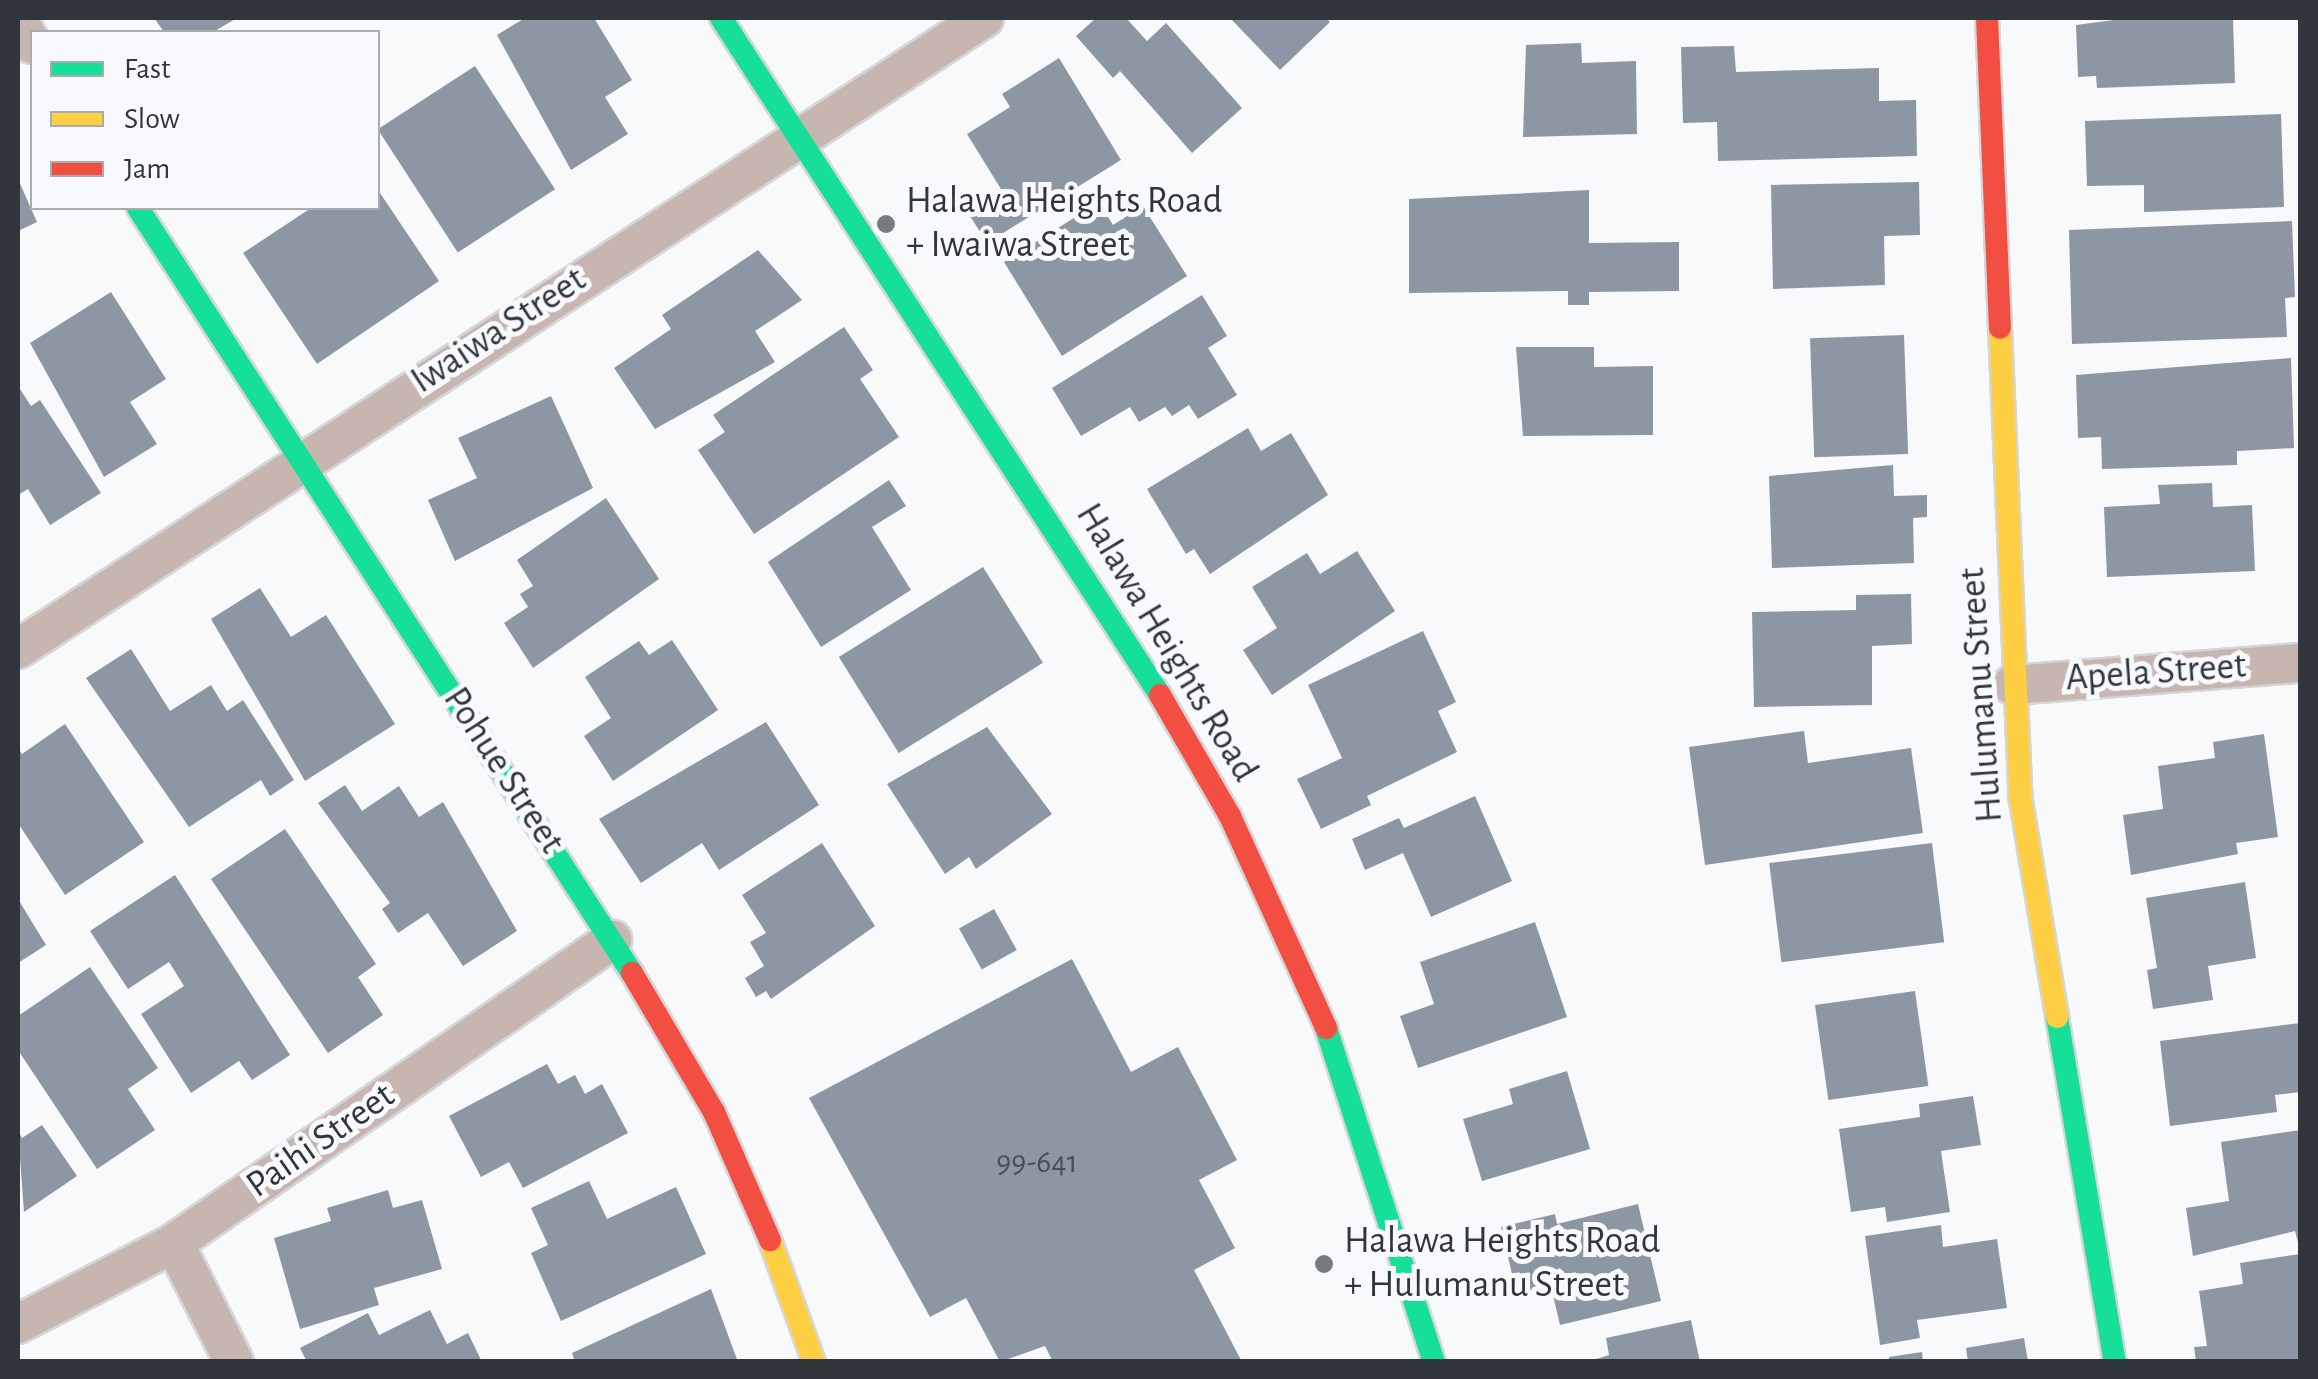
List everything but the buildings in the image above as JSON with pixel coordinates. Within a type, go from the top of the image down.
[{"type":"street","name":"Halawa Heights Road","points":[[722,18],[1108,604],[1230,816],[1337,1052],[1434,1362]]},
{"type":"street","name":"Iwaiwa Street","points":[[18,649],[301,460],[984,18]]},
{"type":"street","name":"Hulumanu Street","points":[[1987,18],[2012,685],[2020,795],[2114,1362]]},
{"type":"street","name":"Pohue Street","points":[[139,210],[612,940],[714,1112],[794,1294],[814,1362]]},
{"type":"street","name":"Apela Street","points":[[2012,685],[2300,663]]},
{"type":"street","name":"Paihi Street","points":[[18,1324],[174,1244],[612,940]]},
{"type":"street","points":[[174,1244],[234,1362]]},
{"type":"traffic: fast","points":[[721,18],[1160,695]]},
{"type":"traffic: fast","points":[[139,210],[632,973]]},
{"type":"traffic: fast","points":[[2057,1017],[2115,1362]]},
{"type":"traffic: fast","points":[[1326,1028],[1434,1362]]},
{"type":"traffic: slow","points":[[2000,328],[2020,795],[2057,1017]]},
{"type":"traffic: slow","points":[[770,1240],[814,1362]]},
{"type":"traffic: jam","points":[[1987,18],[2000,328]]},
{"type":"traffic: jam","points":[[1160,695],[1230,816],[1326,1028]]},
{"type":"traffic: jam","points":[[632,973],[714,1112],[770,1240]]},
{"type":"place","name":"Halawa Heights Road + Iwaiwa Street","points":[[886,224]]},
{"type":"place","name":"Halawa Heights Road + Hulumanu Street","points":[[1324,1264]]}]
